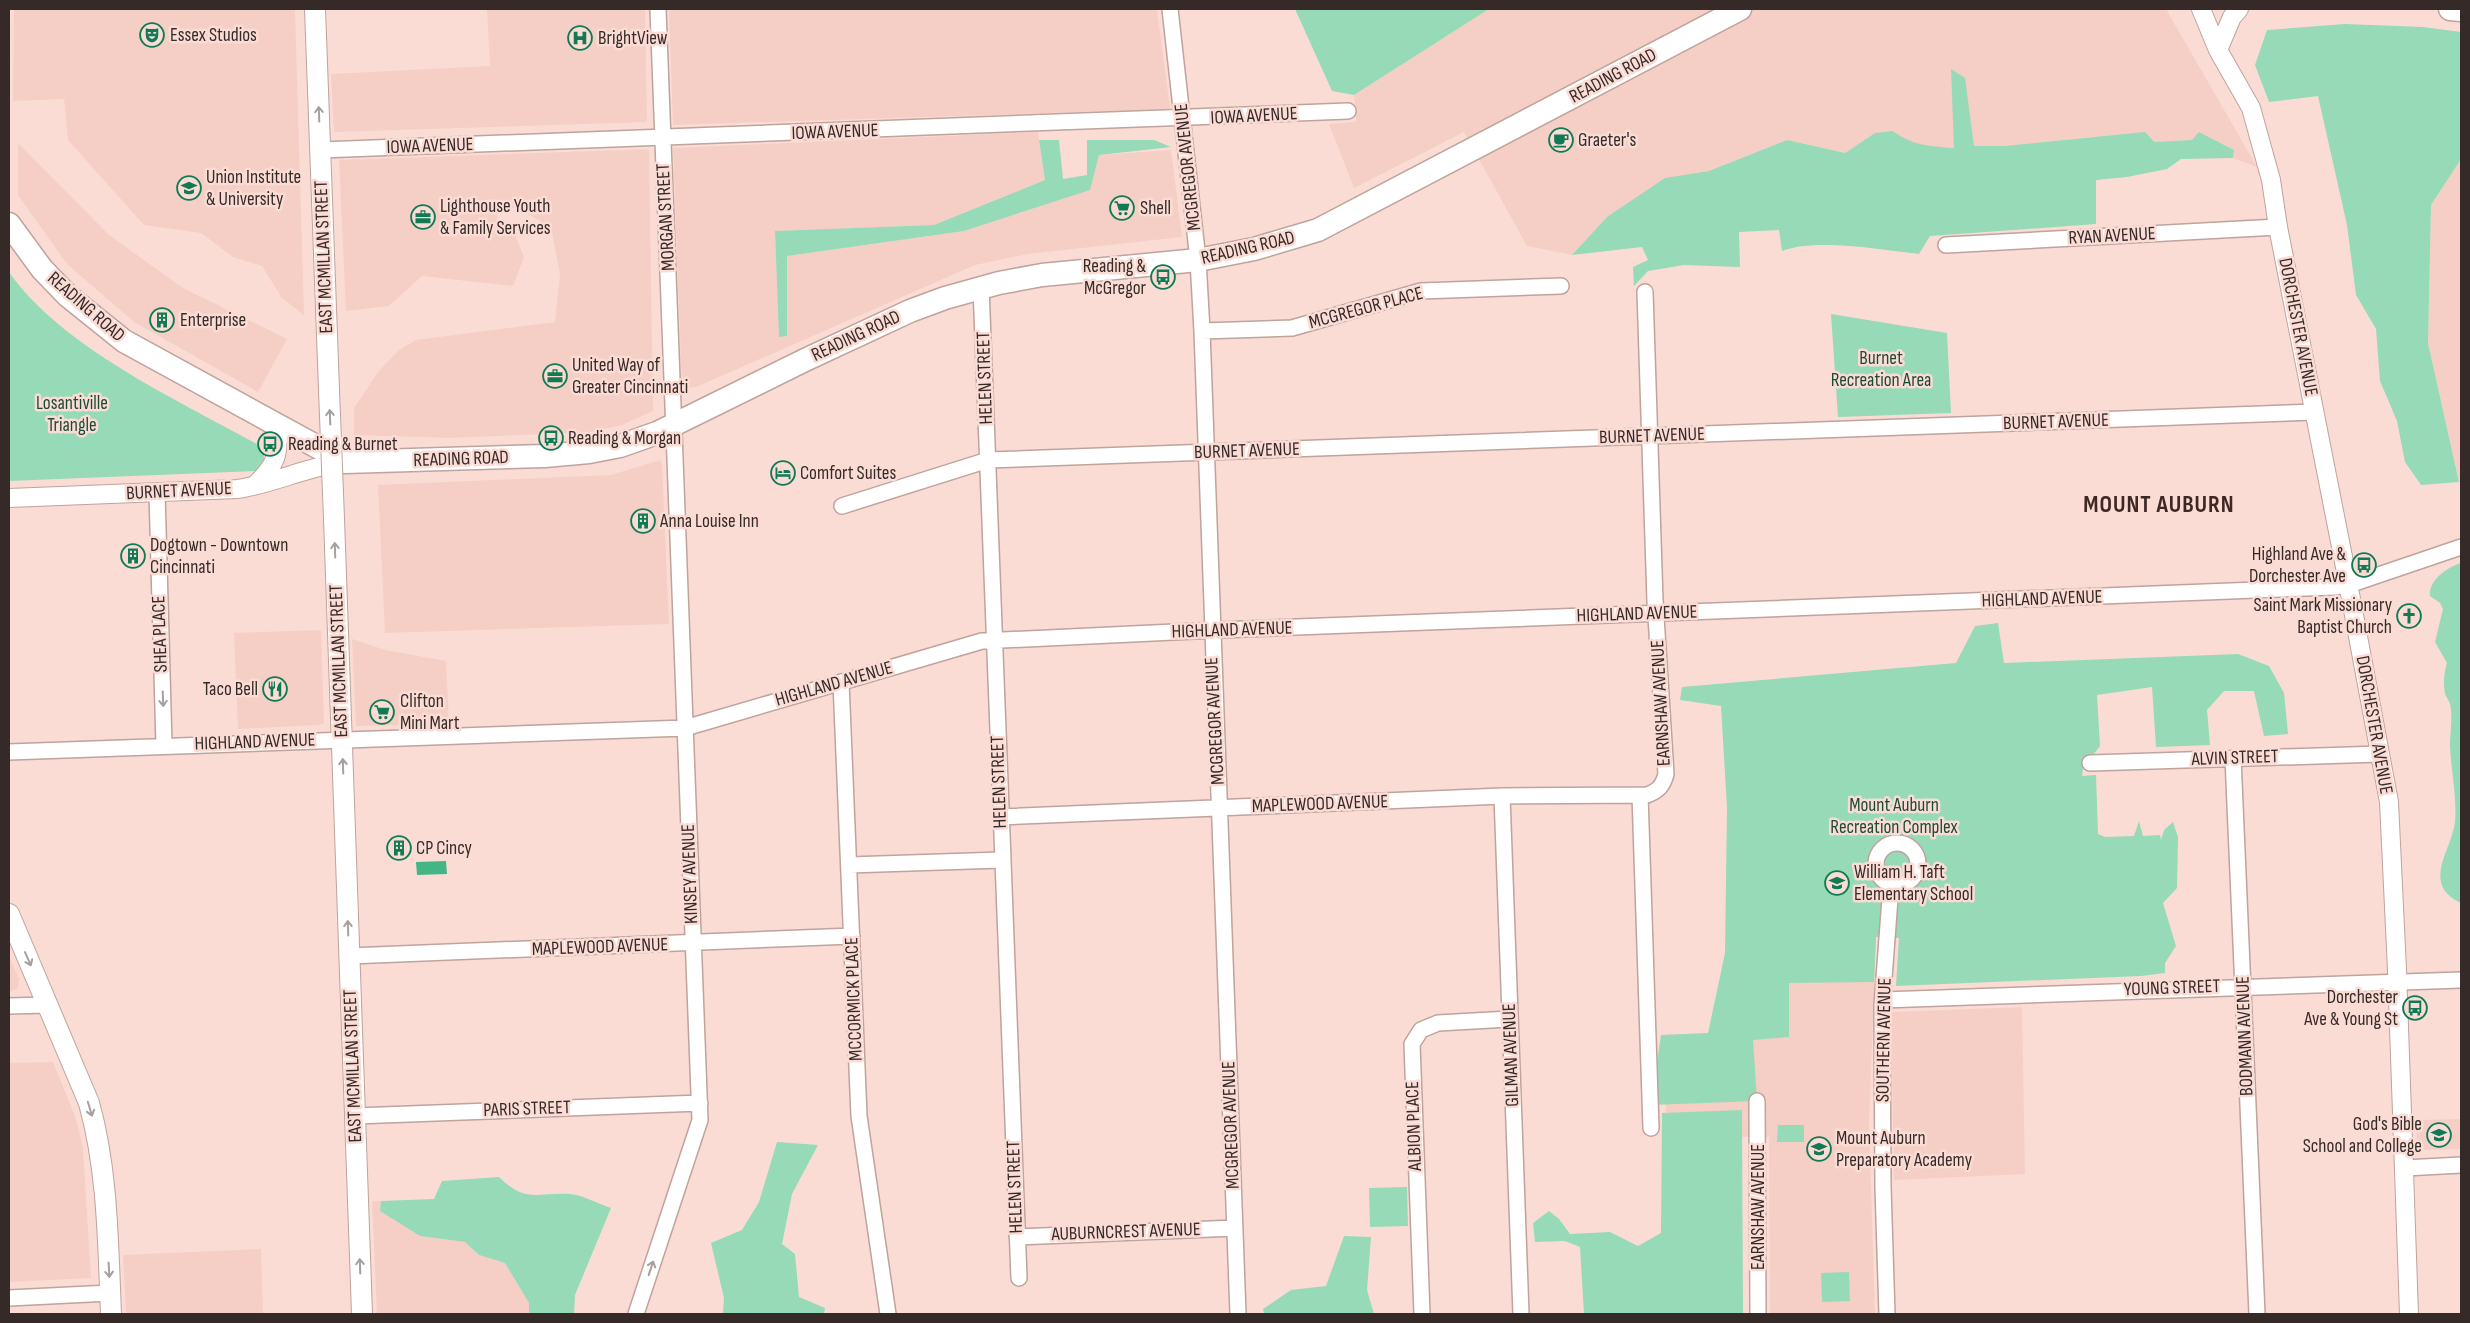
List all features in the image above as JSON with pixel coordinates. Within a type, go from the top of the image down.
[{"type":"main road","name":"EAST MCMILLAN STREET","points":[[315,9],[362,1314]]},
{"type":"main road","name":"READING ROAD","points":[[9,224],[42,269],[68,296],[124,341],[345,462],[545,456],[590,452],[620,446],[657,433],[910,311],[981,287],[1042,275],[1198,260],[1254,249],[1318,230],[1740,9]]},
{"type":"main road","points":[[2450,9],[2461,10]]},
{"type":"main road","points":[[9,914],[89,1103],[97,1133],[102,1163],[111,1314]]},
{"type":"street","name":"MORGAN STREET","points":[[658,9],[673,424]]},
{"type":"street","name":"MCGREGOR AVENUE","points":[[1170,9],[1184,119],[1198,260],[1202,331],[1238,1314]]},
{"type":"street","name":"DORCHESTER AVENUE","points":[[2201,9],[2218,50],[2250,108],[2271,180],[2278,226],[2349,585],[2389,802],[2398,983],[2409,1314]]},
{"type":"street","points":[[2218,50],[2232,17],[2239,9]]},
{"type":"street","name":"IOWA AVENUE","points":[[321,150],[1348,112]]},
{"type":"street","name":"RYAN AVENUE","points":[[1946,245],[2278,226]]},
{"type":"street","name":"MCGREGOR PLACE","points":[[1202,331],[1292,328],[1421,291],[1561,286]]},
{"type":"street","name":"HELEN STREET","points":[[981,287],[1019,1278]]},
{"type":"street","name":"EARNSHAW AVENUE","points":[[1640,795],[1654,793],[1664,782],[1666,774],[1656,614],[1645,292]]},
{"type":"street","name":"BURNET AVENUE","points":[[842,506],[988,460],[2315,412]]},
{"type":"street","name":"KINSEY AVENUE","points":[[636,1314],[700,1120],[673,424]]},
{"type":"street","points":[[254,487],[270,471],[275,462],[278,440],[276,425]]},
{"type":"street","name":"BURNET AVENUE","points":[[9,498],[157,493],[254,487],[309,468],[345,462]]},
{"type":"street","name":"SHEA PLACE","points":[[157,493],[164,745]]},
{"type":"street","name":"HIGHLAND AVENUE","points":[[9,752],[685,728],[982,641],[2334,588],[2349,585],[2461,547]]},
{"type":"street","name":"MCCORMICK PLACE","points":[[841,682],[859,1116],[888,1314]]},
{"type":"street","name":"ALVIN STREET","points":[[2090,763],[2380,754]]},
{"type":"street","name":"BODMANN AVENUE","points":[[2233,758],[2257,1314]]},
{"type":"street","points":[[1640,795],[1651,1128]]},
{"type":"street","name":"MAPLEWOOD AVENUE","points":[[1000,817],[1502,796],[1640,795]]},
{"type":"street","name":"GILMAN AVENUE","points":[[1502,796],[1521,1314]]},
{"type":"street","points":[[849,865],[1002,860]]},
{"type":"street","name":"SOUTHERN AVENUE","points":[[1887,1314],[1883,1187],[1883,1000],[1891,886]]},
{"type":"street","name":"MAPLEWOOD AVENUE","points":[[349,956],[693,944],[852,936]]},
{"type":"street","name":"YOUNG STREET","points":[[1883,1000],[2243,986],[2461,980]]},
{"type":"street","points":[[9,1006],[47,1005]]},
{"type":"street","name":"ALBION PLACE","points":[[1422,1314],[1412,1044],[1421,1030],[1438,1023],[1509,1019]]},
{"type":"street","name":"EARNSHAW AVENUE","points":[[1757,1101],[1758,1314]]},
{"type":"street","name":"PARIS STREET","points":[[355,1116],[700,1103]]},
{"type":"street","points":[[2404,1168],[2461,1165]]},
{"type":"street","name":"AUBURNCREST AVENUE","points":[[1017,1236],[1235,1228]]},
{"type":"street","points":[[9,1298],[110,1293]]},
{"type":"shaded area","points":[[14,9],[295,9],[304,315],[282,298],[262,266],[233,257],[201,233],[144,225],[68,140],[64,99],[13,101]]},
{"type":"shaded area","points":[[487,9],[645,9],[647,122],[334,132],[331,74],[490,66]]},
{"type":"shaded area","points":[[669,9],[1157,9],[1170,109],[673,125]]},
{"type":"shaded area","points":[[1489,9],[2166,9],[2257,167],[2233,158],[2234,150],[2199,132],[2193,140],[2154,142],[2092,137],[2004,146],[1954,148],[1923,146],[1908,141],[1893,131],[1875,133],[1845,153],[1787,140],[1709,171],[1687,175],[1607,217],[1572,255],[1527,246],[1464,132],[1354,188],[1329,124],[1356,122],[1354,95]]},
{"type":"shaded area","points":[[1038,132],[1045,180],[934,225],[775,231],[779,336],[787,335],[787,256],[964,231],[1089,190],[1099,155],[1171,150],[1182,237],[1028,254],[975,265],[696,387],[682,388],[673,148]]},
{"type":"shaded area","points":[[18,143],[109,235],[183,288],[287,339],[258,392],[134,322],[67,264],[18,195]]},
{"type":"shaded area","points":[[649,149],[653,411],[622,425],[591,432],[450,438],[354,435],[354,408],[378,372],[399,350],[416,340],[555,322],[560,274],[551,227],[517,208],[496,208],[498,221],[511,225],[524,257],[513,286],[422,276],[389,306],[346,311],[339,160]]},
{"type":"shaded area","points":[[2461,159],[2461,489],[2428,343],[2431,205]]},
{"type":"shaded area","points":[[660,460],[662,464],[669,624],[385,633],[378,485],[611,475]]},
{"type":"shaded area","points":[[321,630],[324,723],[319,725],[238,729],[234,633]]},
{"type":"shaded area","points":[[352,639],[385,650],[446,661],[449,724],[356,726]]},
{"type":"shaded area","name":"Mount Auburn Preparatory Academy","points":[[1930,823],[1896,986],[1899,938],[1876,937],[1869,1123],[1875,1314],[1770,1314],[1769,1137],[1667,1137],[1663,1035],[1747,1032],[1746,984]]},
{"type":"shaded area","points":[[446,861],[447,874],[417,875],[416,862]]},
{"type":"shaded area","points":[[9,956],[19,979],[18,988],[9,992]]},
{"type":"shaded area","name":"Mount Auburn Preparatory Academy","points":[[2022,1007],[2025,1174],[1894,1180],[1891,1012]]},
{"type":"shaded area","points":[[53,1062],[75,1116],[83,1148],[91,1278],[9,1282],[9,1063]]},
{"type":"shaded area","name":"God's Bible School and College","points":[[2461,1119],[2461,1149],[2417,1150],[2416,1120]]},
{"type":"shaded area","points":[[372,1201],[381,1201],[420,1236],[465,1242],[479,1255],[505,1263],[529,1303],[529,1314],[377,1314]]},
{"type":"shaded area","points":[[261,1249],[263,1314],[126,1314],[123,1255]]},
{"type":"green space","points":[[1295,9],[1489,9],[1354,95],[1332,91]]},
{"type":"green space","points":[[2345,24],[2423,27],[2461,32],[2461,159],[2431,205],[2428,343],[2459,482],[2421,485],[2405,462],[2397,421],[2380,381],[2376,329],[2356,295],[2347,225],[2318,96],[2269,102],[2255,65],[2267,30]]},
{"type":"green space","points":[[1951,69],[1965,78],[1974,146],[2004,146],[2145,132],[2154,142],[2192,140],[2199,132],[2234,150],[2233,158],[2181,159],[2167,169],[2127,177],[2096,180],[2096,224],[1930,236],[1919,254],[1831,245],[1796,247],[1782,251],[1779,230],[1739,232],[1740,267],[1684,265],[1648,271],[1634,286],[1633,267],[1648,260],[1642,247],[1572,255],[1607,217],[1665,178],[1709,171],[1787,140],[1845,153],[1875,133],[1893,131],[1908,140],[1929,146],[1954,148]]},
{"type":"green space","points":[[1039,140],[1059,140],[1063,179],[1087,175],[1087,140],[1154,140],[1171,147],[1099,155],[1090,190],[964,231],[787,256],[787,336],[779,337],[775,231],[934,225],[1045,180]]},
{"type":"green space","name":"Losantiville Triangle","points":[[9,272],[32,300],[60,326],[92,349],[126,372],[264,448],[264,463],[258,471],[9,481]]},
{"type":"green space","name":"Burnet Recreation Area","points":[[1831,314],[1947,333],[1951,413],[1838,417]]},
{"type":"green space","points":[[2461,563],[2461,903],[2449,895],[2442,886],[2440,876],[2453,833],[2455,803],[2450,746],[2451,709],[2444,686],[2447,663],[2435,642],[2443,609],[2440,603],[2430,596],[2430,590],[2440,575]]},
{"type":"green space","name":"Mount Auburn Recreation Complex","points":[[1998,623],[2004,663],[2238,654],[2269,666],[2284,693],[2288,734],[2264,736],[2254,691],[2224,691],[2207,710],[2210,745],[2156,747],[2152,687],[2097,695],[2100,746],[2083,768],[2082,776],[2096,775],[2098,834],[2105,837],[2134,836],[2139,821],[2143,836],[2160,835],[2161,840],[2164,830],[2173,822],[2178,837],[2177,888],[2163,903],[2176,946],[2165,963],[2165,973],[2141,976],[1896,986],[1899,938],[1876,937],[1874,982],[1789,983],[1789,1037],[1753,1040],[1757,1101],[1651,1105],[1661,1035],[1708,1033],[1725,953],[1727,808],[1721,706],[1680,700],[1682,687],[1956,663],[1975,626]]},
{"type":"green space","points":[[1742,1110],[1743,1314],[1584,1314],[1580,1247],[1565,1241],[1535,1242],[1533,1223],[1549,1211],[1559,1219],[1570,1234],[1610,1232],[1638,1246],[1661,1233],[1662,1113]]},
{"type":"green space","points":[[1778,1125],[1804,1125],[1804,1142],[1777,1142]]},
{"type":"green space","points":[[777,1142],[818,1145],[792,1194],[782,1244],[795,1254],[799,1297],[825,1308],[824,1314],[723,1314],[724,1298],[711,1243],[742,1230],[759,1202]]},
{"type":"green space","points":[[499,1177],[517,1191],[525,1194],[570,1194],[611,1208],[575,1295],[574,1314],[529,1314],[529,1303],[505,1263],[479,1255],[465,1242],[420,1236],[380,1211],[381,1201],[434,1199],[442,1181]]},
{"type":"green space","points":[[1407,1187],[1408,1226],[1370,1227],[1369,1188]]},
{"type":"green space","points":[[1344,1236],[1371,1237],[1367,1290],[1374,1314],[1264,1314],[1263,1309],[1291,1290],[1326,1286]]},
{"type":"green space","points":[[1849,1272],[1850,1301],[1822,1302],[1821,1273]]},
{"type":"place","name":"Essex Studios","points":[[152,35]]},
{"type":"place","name":"BrightView","points":[[580,38]]},
{"type":"place","name":"Graeter's","points":[[1561,140]]},
{"type":"place","name":"Union Institute & University","points":[[189,188]]},
{"type":"place","name":"Shell","points":[[1122,208]]},
{"type":"place","name":"Lighthouse Youth & Family Services","points":[[423,217]]},
{"type":"place","name":"Reading & McGregor","points":[[1163,277]]},
{"type":"place","name":"Enterprise","points":[[162,320]]},
{"type":"place","name":"United Way of Greater Cincinnati","points":[[555,376]]},
{"type":"place","name":"Reading & Morgan","points":[[551,438]]},
{"type":"place","name":"Reading & Burnet","points":[[270,444]]},
{"type":"place","name":"Comfort Suites","points":[[783,473]]},
{"type":"place","name":"Anna Louise Inn","points":[[643,521]]},
{"type":"place","name":"Dogtown - Downtown Cincinnati","points":[[133,556]]},
{"type":"place","name":"Highland Ave & Dorchester Ave","points":[[2364,565]]},
{"type":"place","name":"Saint Mark Missionary Baptist Church","points":[[2409,616]]},
{"type":"place","name":"Taco Bell","points":[[275,689]]},
{"type":"place","name":"Clifton Mini Mart","points":[[382,712]]},
{"type":"place","name":"CP Cincy","points":[[399,848]]},
{"type":"place","name":"William H. Taft Elementary School","points":[[1837,883]]},
{"type":"place","name":"Dorchester Ave & Young St","points":[[2415,1008]]},
{"type":"place","name":"God's Bible School and College","points":[[2439,1135]]},
{"type":"place","name":"Mount Auburn Preparatory Academy","points":[[1819,1149]]},
{"type":"district","name":"MOUNT AUBURN","points":[[2159,504]]}]
